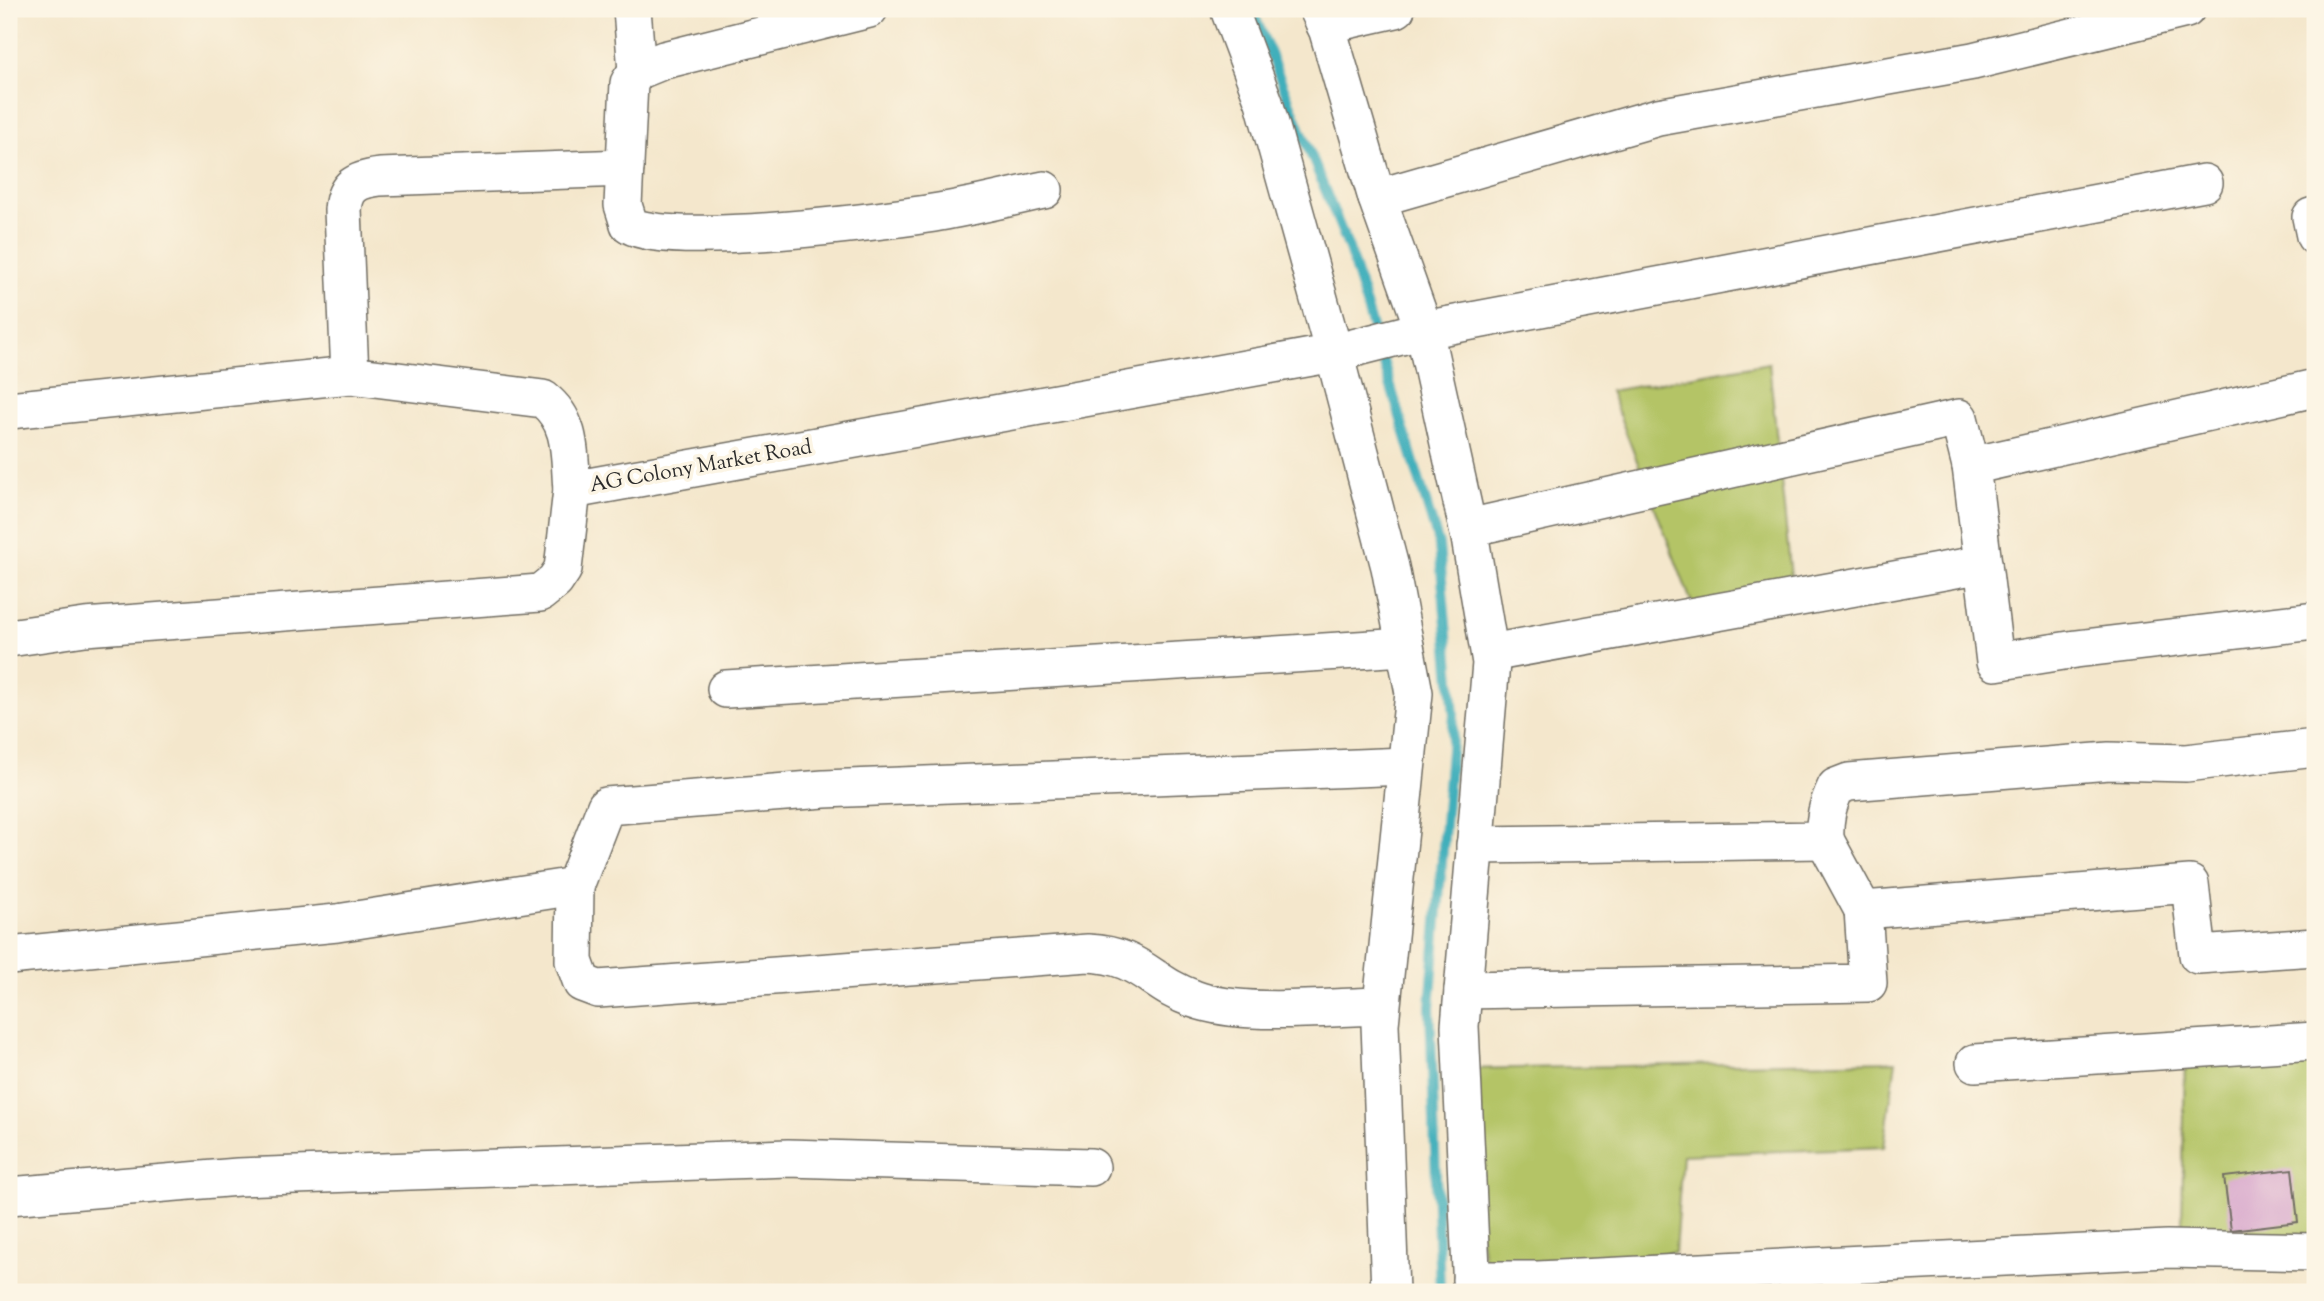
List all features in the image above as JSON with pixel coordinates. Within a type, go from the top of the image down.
[{"type":"street","points":[[632,9],[638,71]]},
{"type":"street","points":[[869,9],[664,60],[638,71],[629,83],[623,205],[629,224],[645,233],[667,235],[759,231],[886,220],[1045,190]]},
{"type":"street","points":[[1229,9],[1264,103],[1344,350],[1414,693],[1381,1006],[1390,1292]]},
{"type":"street","points":[[1396,9],[1321,17],[1377,198],[1468,528],[1490,653],[1460,1027],[1471,1286],[1538,1280],[2167,1250],[2315,1252]]},
{"type":"street","points":[[1377,198],[1658,117],[1973,61],[2186,9]]},
{"type":"street","points":[[349,375],[343,211],[347,192],[358,181],[380,177],[625,168]]},
{"type":"street","name":"AG Colony Market Road","points":[[9,410],[349,375],[543,399],[557,410],[567,429],[572,491],[1344,350],[1415,333],[2204,183]]},
{"type":"street","points":[[2315,216],[2311,217],[2315,236]]},
{"type":"street","points":[[1971,466],[2315,388]]},
{"type":"street","points":[[1468,528],[1959,418],[1971,466],[1995,662],[2076,649],[2315,621]]},
{"type":"street","points":[[9,638],[85,627],[540,593],[555,581],[563,569],[572,491]]},
{"type":"street","points":[[1490,653],[1983,564]]},
{"type":"street","points":[[726,689],[1405,647]]},
{"type":"street","points":[[1463,990],[1868,983],[1863,910],[1825,840],[1824,816],[1836,787],[1849,782],[2109,761],[2186,763],[2315,748]]},
{"type":"street","points":[[1381,1006],[1221,1006],[1175,992],[1124,958],[1088,953],[598,989],[582,983],[575,970],[575,886],[606,806],[824,789],[1406,766]]},
{"type":"street","points":[[1475,845],[1825,840]]},
{"type":"street","points":[[1863,910],[2190,884],[2198,955],[2315,947]]},
{"type":"street","points":[[9,956],[337,923],[575,886]]},
{"type":"street","points":[[1975,1063],[2315,1041]]},
{"type":"street","points":[[9,1196],[238,1177],[774,1158],[1091,1167]]},
{"type":"green space","points":[[1769,363],[1793,596],[1696,614],[1610,391]]},
{"type":"green space","points":[[2315,1049],[2315,1242],[2236,1246],[2182,1226],[2185,1054]]},
{"type":"green space","points":[[1896,1061],[1884,1147],[1682,1155],[1675,1252],[1559,1266],[1485,1271],[1461,1069]]},
{"type":"building","points":[[2292,1169],[2298,1222],[2231,1230],[2224,1177]]},
{"type":"waterway","points":[[1252,9],[1349,249],[1439,545],[1454,715],[1430,1007],[1440,1292]]}]
